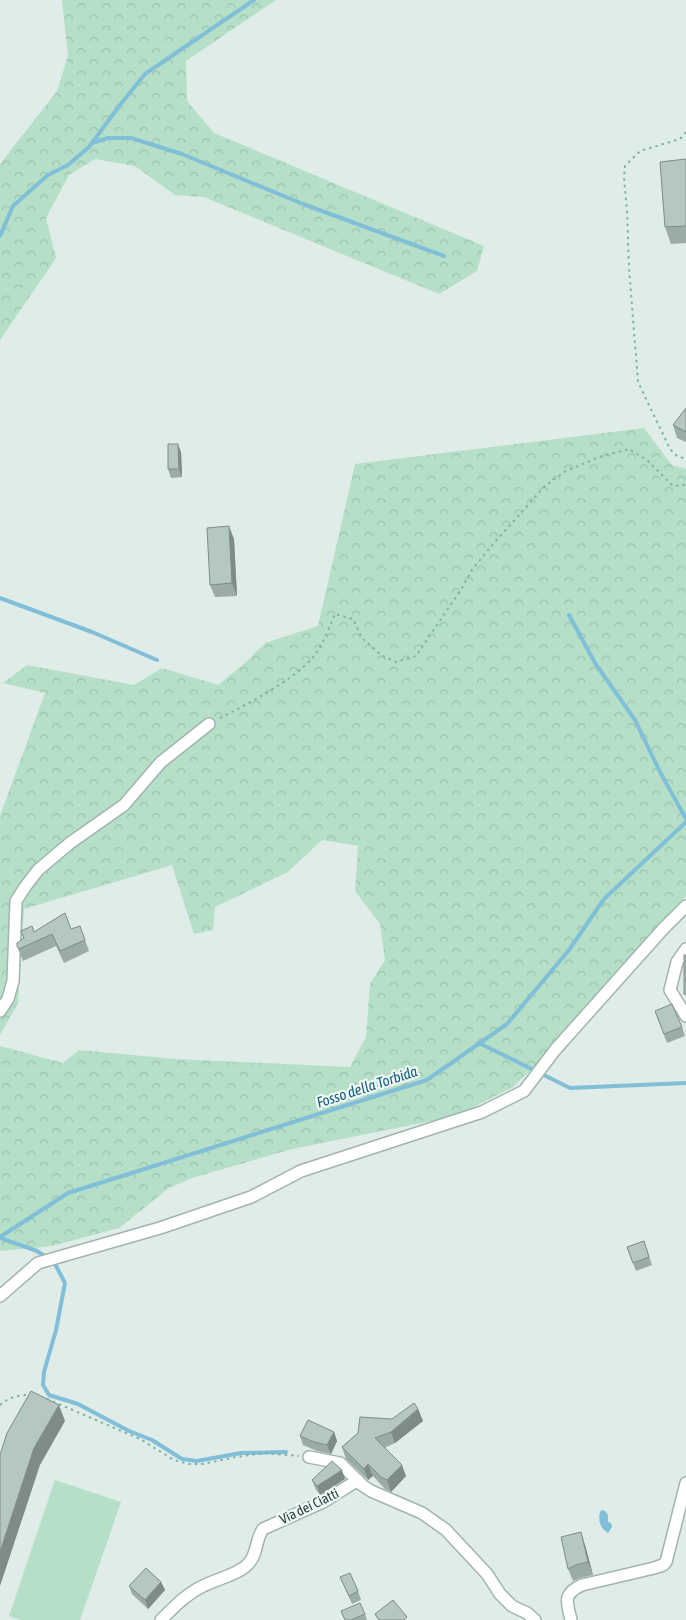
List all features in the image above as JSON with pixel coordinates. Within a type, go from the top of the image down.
[{"type":"street","points":[[0,1011],[8,999],[13,981],[16,901],[25,887],[38,870],[70,843],[124,805],[160,762],[209,724]]},
{"type":"street","points":[[0,1296],[38,1263],[160,1228],[250,1197],[300,1171],[482,1112],[524,1091],[556,1050],[663,929],[686,906]]},
{"type":"street","points":[[686,949],[677,962],[670,990],[686,1016]]},
{"type":"street","points":[[309,1457],[340,1462],[371,1491],[422,1513],[446,1530],[487,1574],[500,1594],[512,1606],[527,1613],[535,1620]]},
{"type":"street","name":"Via dei Ciatti","points":[[161,1620],[186,1595],[242,1569],[248,1564],[256,1551],[262,1529],[323,1502],[358,1480]]},
{"type":"street","points":[[571,1620],[567,1600],[569,1593],[574,1589],[582,1585],[663,1565],[666,1562],[686,1483]]},
{"type":"path","points":[[686,132],[680,139],[640,150],[625,166],[624,178],[638,382],[670,449],[677,456],[686,458]]},
{"type":"path","points":[[209,724],[242,707],[297,672],[314,656],[335,614],[353,619],[362,638],[381,655],[396,662],[416,656],[478,564],[545,486],[564,472],[600,457],[629,449],[647,460],[673,486],[686,485]]},
{"type":"path","points":[[0,1405],[10,1398],[21,1395],[33,1396]]},
{"type":"path","points":[[44,1398],[140,1439],[174,1460],[189,1464],[203,1464],[264,1453],[309,1457]]},
{"type":"green space","points":[[62,0],[276,0],[186,61],[187,101],[214,133],[484,246],[477,271],[439,294],[204,197],[175,195],[135,166],[95,159],[69,175],[46,218],[56,258],[0,340],[0,164],[57,91],[68,56]]},
{"type":"green space","points":[[644,428],[672,465],[686,469],[686,896],[542,1059],[513,1087],[456,1116],[292,1149],[192,1178],[169,1188],[119,1228],[52,1246],[0,1251],[0,1046],[63,1063],[79,1050],[175,1059],[350,1067],[366,1037],[370,984],[385,960],[380,924],[355,891],[358,846],[322,840],[288,872],[215,907],[213,930],[194,934],[172,865],[24,909],[18,1003],[0,1035],[0,816],[45,693],[3,683],[27,665],[134,685],[162,668],[218,685],[246,662],[265,643],[318,626],[355,464]]},
{"type":"green space","points":[[55,1480],[121,1502],[80,1620],[21,1620],[9,1616]]},
{"type":"water","points":[[601,1510],[605,1511],[608,1515],[608,1522],[611,1523],[612,1527],[608,1533],[600,1523],[599,1516]]},
{"type":"building","points":[[686,159],[686,226],[665,227],[660,162]]},
{"type":"building","points":[[686,408],[686,432],[673,425]]},
{"type":"building","points":[[168,444],[178,444],[179,469],[168,469]]},
{"type":"building","points":[[229,526],[232,583],[210,585],[207,528]]},
{"type":"building","points":[[65,913],[71,929],[80,926],[85,940],[60,951],[52,934],[19,949],[17,943],[24,938],[21,931],[32,926],[34,932]]},
{"type":"building","points":[[684,955],[686,955],[686,994],[684,994]]},
{"type":"building","points":[[672,1004],[682,1027],[664,1034],[655,1011]]},
{"type":"building","points":[[644,1241],[649,1257],[633,1263],[627,1247]]},
{"type":"building","points":[[31,1391],[59,1405],[34,1448],[0,1552],[0,1455],[7,1433]]},
{"type":"building","points":[[414,1403],[418,1409],[391,1432],[375,1438],[402,1465],[387,1480],[381,1477],[368,1464],[364,1469],[342,1447],[358,1433],[360,1417],[392,1419]]},
{"type":"building","points":[[308,1420],[334,1432],[327,1445],[300,1436]]},
{"type":"building","points":[[332,1461],[342,1470],[317,1486],[312,1480]]},
{"type":"building","points":[[581,1532],[588,1562],[568,1569],[561,1537]]},
{"type":"building","points":[[146,1568],[161,1582],[145,1600],[129,1586]]},
{"type":"building","points":[[350,1573],[358,1591],[349,1596],[340,1577]]},
{"type":"building","points":[[393,1600],[407,1617],[404,1620],[379,1620],[375,1614]]},
{"type":"building","points":[[360,1603],[365,1614],[351,1620],[345,1620],[341,1611]]},
{"type":"waterway","points":[[0,236],[13,206],[48,175],[68,165],[89,147],[145,74],[254,0]]},
{"type":"waterway","points":[[92,143],[108,138],[131,138],[182,154],[303,204],[444,256]]},
{"type":"waterway","points":[[0,598],[92,632],[157,660]]},
{"type":"waterway","points":[[569,615],[595,663],[635,720],[659,770],[686,819]]},
{"type":"waterway","name":"Fosso della Torbida","points":[[0,1237],[68,1193],[427,1080],[507,1024],[569,950],[604,899],[686,822]]},
{"type":"waterway","points":[[479,1043],[570,1088],[686,1083]]},
{"type":"waterway","points":[[0,1238],[37,1251],[46,1257]]},
{"type":"waterway","points":[[52,1261],[65,1283],[56,1330],[44,1372],[43,1385],[49,1395],[78,1404],[129,1431],[152,1440],[182,1459],[197,1461],[241,1453],[286,1452]]}]
